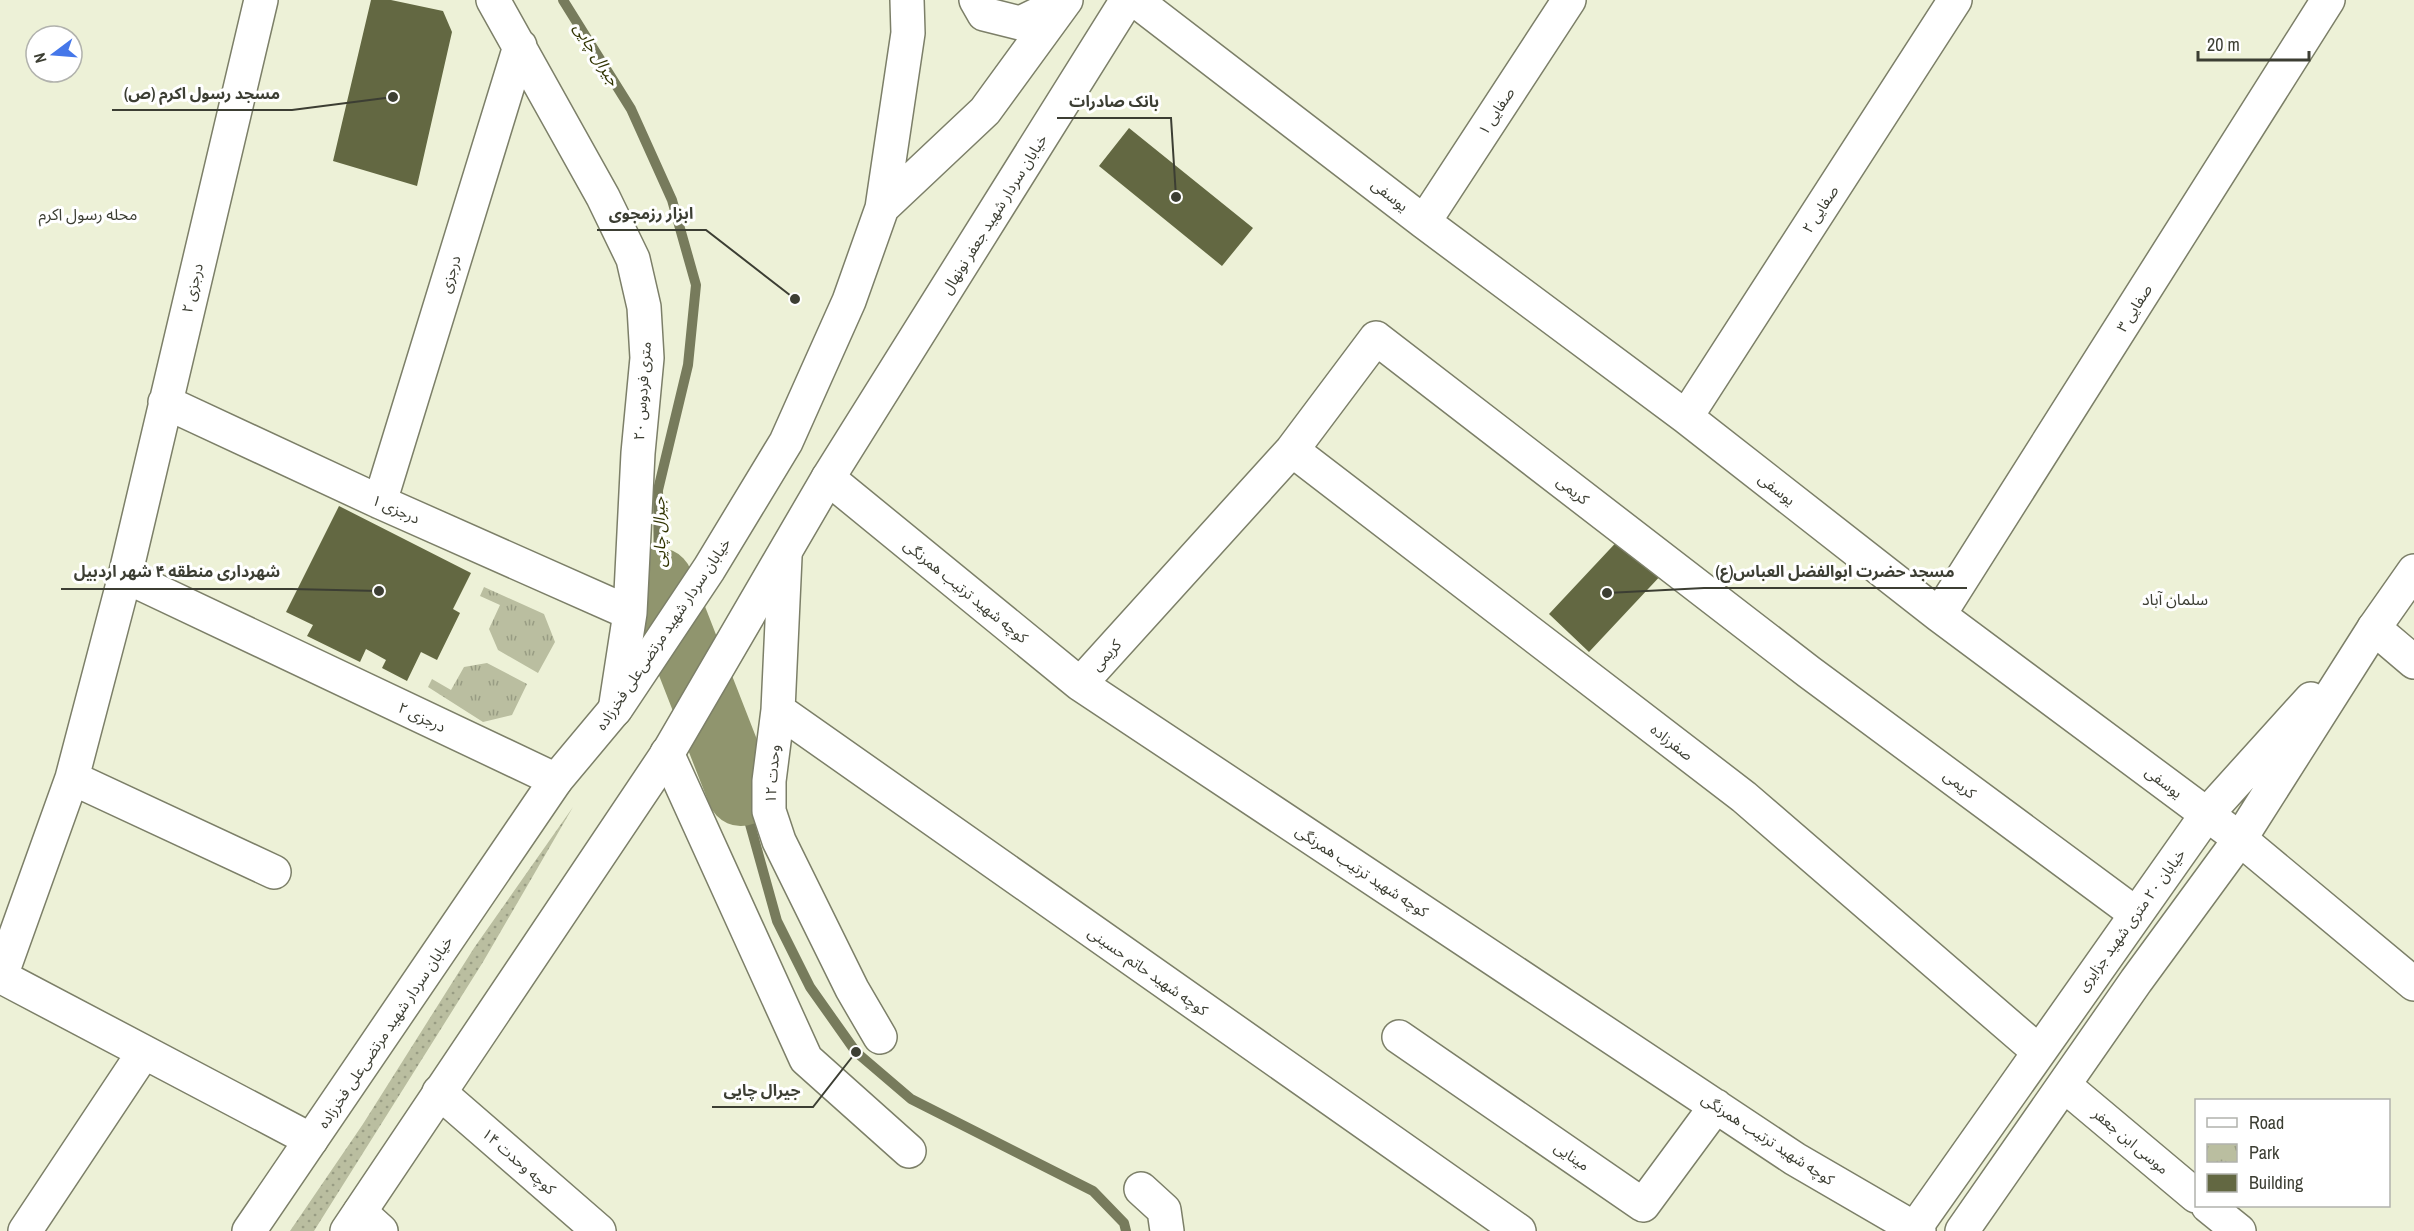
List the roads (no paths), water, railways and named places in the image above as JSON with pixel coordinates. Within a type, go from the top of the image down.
[{"type":"street","name":"درجزی ۲","points":[[0,976],[72,778],[125,576],[261,0]]},
{"type":"street","name":"۲۰ متری فردوس","points":[[493,0],[603,197],[633,259],[644,307],[647,358],[638,453],[630,613],[616,708]]},
{"type":"street","name":"خیابان سردار شهید مرتضی‌علی فخرزاده","points":[[249,1231],[556,780],[616,708],[709,569],[786,442],[849,301],[882,208],[908,33],[907,0]]},
{"type":"street","points":[[976,0],[984,14],[1020,23],[1065,1]]},
{"type":"street","name":"خیابان سردار شهید جعفر نونهال","points":[[828,478],[1127,0]]},
{"type":"street","name":"یوسفی","points":[[1136,0],[1424,222],[1686,417],[1940,615],[2207,814],[2414,984]]},
{"type":"street","name":"صفایی ۱","points":[[1424,222],[1569,0]]},
{"type":"street","name":"صفایی ۲","points":[[1686,417],[1955,0]]},
{"type":"street","name":"صفایی ۳","points":[[1940,615],[2328,0]]},
{"type":"street","points":[[882,208],[985,111],[1065,1]]},
{"type":"street","name":"درجزی","points":[[380,502],[520,46]]},
{"type":"street","name":"کریمی","points":[[1080,684],[1292,450],[1376,338],[1809,672],[2136,914]]},
{"type":"street","name":"درجزی ۱","points":[[165,402],[380,502],[630,613]]},
{"type":"street","name":"صفرزاده","points":[[1292,450],[1744,797],[2038,1051]]},
{"type":"street","points":[[362,1225],[439,1092],[668,752],[780,565],[828,478]]},
{"type":"street","name":"کوچه شهید ترتیب همرنگی","points":[[828,478],[1080,684],[1795,1159],[1915,1230]]},
{"type":"street","name":"وحدت ۱۲","points":[[780,565],[778,710],[769,781],[769,811],[779,841],[831,947],[880,1037]]},
{"type":"street","name":"خیابان ۲۰ متری شهید جزایری","points":[[1962,1231],[2136,981],[2240,840],[2374,628],[2414,571]]},
{"type":"street","name":"درجزی ۲","points":[[125,576],[556,780]]},
{"type":"street","points":[[2374,628],[2414,662]]},
{"type":"street","name":"خیابان ۲۰ متری شهید جزایری","points":[[1915,1230],[2038,1051],[2207,814],[2374,628]]},
{"type":"street","name":"کوچه شهید حاتم حسینی","points":[[778,710],[1519,1231]]},
{"type":"street","points":[[668,752],[806,1059],[909,1151]]},
{"type":"street","points":[[72,778],[274,872]]},
{"type":"street","points":[[0,976],[311,1140]]},
{"type":"street","name":"مینایی","points":[[1399,1037],[1643,1205],[1716,1106]]},
{"type":"street","points":[[25,1231],[144,1052]]},
{"type":"street","name":"موسی ابن جعفر","points":[[2065,1086],[2195,1195]]},
{"type":"street","name":"کوچه وحدت ۱۴","points":[[439,1092],[599,1231]]},
{"type":"street","points":[[1141,1189],[1164,1210],[1167,1231]]},
{"type":"street","points":[[2209,1207],[2239,1231]]},
{"type":"waterway","name":"جیرال چایی","points":[[563,0],[631,109],[672,200],[696,285],[688,365],[658,490],[659,582]]},
{"type":"waterway","name":"جیرال چایی","points":[[659,582],[741,792]]},
{"type":"waterway","name":"جیرال چایی","points":[[741,792],[777,921],[810,987],[856,1052],[911,1099],[1093,1191],[1124,1223],[1126,1231]]},
{"type":"place","name":"مسجد رسول اکرم (ص)","points":[[393,97]]},
{"type":"place","name":"بانک صادرات","points":[[1176,197]]},
{"type":"place","name":"ابزار رزمجوی","points":[[795,299]]},
{"type":"place","name":"شهرداری منطقه ۴ شهر اردبیل","points":[[379,591]]},
{"type":"place","name":"مسجد حضرت ابوالفضل العباس(ع)","points":[[1607,593]]},
{"type":"place","name":"جیرال چایی","points":[[856,1052]]},
{"type":"district","name":"محله رسول اکرم","points":[[88,214]]},
{"type":"district","name":"سلمان آباد","points":[[2175,599]]}]
